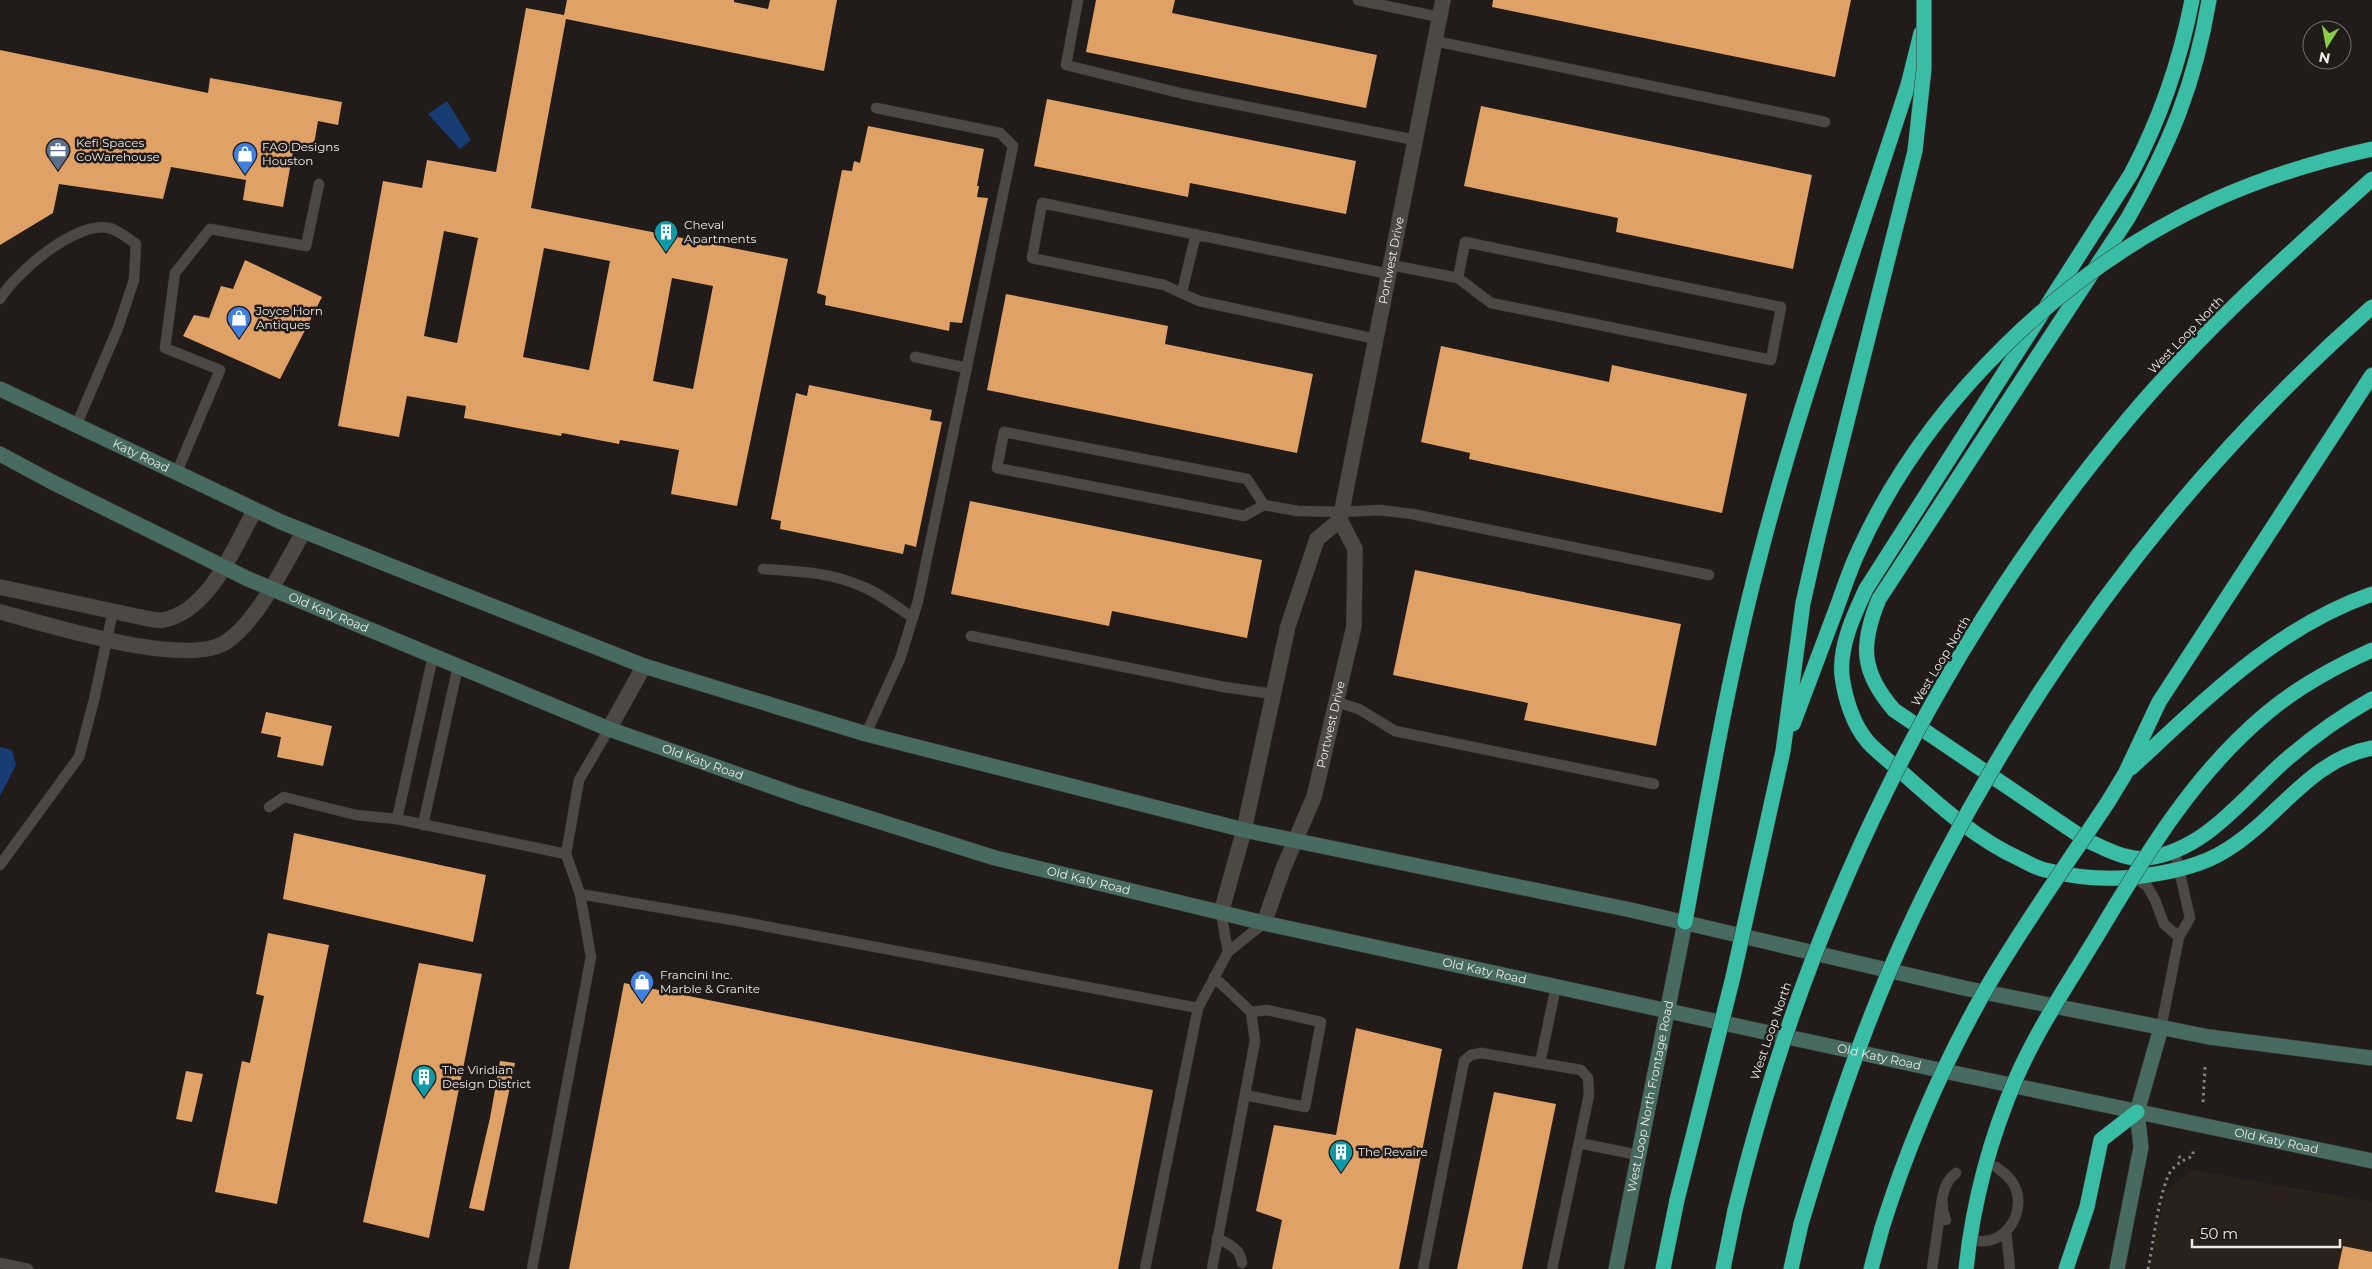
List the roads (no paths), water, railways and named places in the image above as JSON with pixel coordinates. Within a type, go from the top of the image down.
[{"type":"highway","points":[[1663,1269],[1677,1200],[1733,978],[1783,751],[1808,584],[1915,151],[1924,69],[1924,0]]},
{"type":"highway","points":[[1685,922],[1717,747],[1757,564],[1797,428],[1908,85],[1928,0]]},
{"type":"highway","points":[[2192,0],[2176,67],[2150,138],[2112,207],[1866,589],[1852,619],[1844,648],[1842,674],[1853,716],[1868,741],[1948,814],[1997,848],[2043,870],[2098,878],[2134,877],[2180,869],[2228,850],[2272,814],[2315,774],[2345,757],[2372,748]]},
{"type":"highway","points":[[2209,0],[2194,73],[2167,145],[2128,218],[1879,599],[1869,624],[1865,649],[1871,674],[1879,692],[1894,710],[2086,840],[2113,853],[2145,858],[2174,852],[2205,833],[2236,809],[2279,766],[2323,729],[2372,699]]},
{"type":"highway","points":[[1783,751],[1859,550],[1867,534],[1893,487],[1928,434],[1999,352],[2070,289],[2114,257],[2162,228],[2211,202],[2260,182],[2307,165],[2372,148]]},
{"type":"highway","name":"West Loop North","points":[[1723,1269],[1748,1156],[1777,1058],[1833,905],[1889,783],[1978,628],[2031,546],[2081,476],[2131,416],[2193,348],[2258,282],[2372,179]]},
{"type":"highway","points":[[1791,1269],[1801,1224],[1829,1130],[1851,1069],[1908,930],[1941,861],[2028,708],[2130,563],[2179,503],[2245,430],[2303,371],[2372,307]]},
{"type":"highway","points":[[1871,1269],[1882,1228],[1909,1148],[1966,1027],[2024,929],[2125,774],[2160,702],[2372,375]]},
{"type":"highway","points":[[2125,774],[2238,672],[2306,625],[2332,611],[2372,594]]},
{"type":"highway","points":[[1966,1269],[1979,1186],[1996,1127],[2017,1076],[2038,1034],[2141,862],[2172,817],[2213,765],[2265,714],[2293,692],[2328,670],[2372,650]]},
{"type":"highway","points":[[2066,1269],[2087,1207],[2101,1140],[2137,1112]]},
{"type":"main road","name":"Katy Road","points":[[0,389],[176,474],[304,531]]},
{"type":"main road","points":[[0,454],[52,482],[224,567]]},
{"type":"main road","points":[[304,531],[644,666],[866,734],[1244,830],[1685,922],[1964,988],[2209,1037],[2372,1058]]},
{"type":"main road","name":"Old Katy Road","points":[[224,567],[248,579],[609,729],[799,796],[995,858],[1264,924],[2372,1161]]},
{"type":"main road","name":"West Loop North Frontage Road","points":[[1616,1269],[1685,922]]},
{"type":"main road","points":[[2117,1269],[2141,1147],[2137,1112],[2161,1028]]},
{"type":"street","name":"Portwest Drive","points":[[1264,924],[1295,841],[1314,797],[1354,626],[1355,549],[1341,516],[1443,0]]},
{"type":"street","points":[[0,586],[162,620],[189,609],[215,583],[255,510]]},
{"type":"street","points":[[1221,913],[1244,830],[1288,626],[1317,540],[1341,516]]},
{"type":"street","points":[[0,612],[106,639],[161,649],[194,651],[213,648],[225,642],[240,630],[270,588],[304,531]]},
{"type":"street","points":[[609,729],[644,666]]},
{"type":"lane","points":[[1078,0],[1066,65],[1184,94],[1415,140]]},
{"type":"lane","points":[[1358,0],[1439,17]]},
{"type":"lane","points":[[1435,41],[1825,122]]},
{"type":"lane","points":[[866,734],[900,659],[913,618],[1014,146],[1000,133],[876,108]]},
{"type":"lane","points":[[176,474],[220,370],[165,348],[175,274],[210,229],[306,246],[319,184]]},
{"type":"lane","points":[[1376,338],[1199,301],[1164,285],[1032,258],[1042,203],[1196,234],[1390,269],[1458,278],[1491,303],[1771,360],[1781,307],[1464,242],[1458,278]]},
{"type":"lane","points":[[0,299],[6,288],[52,247],[80,231],[110,228],[136,244],[134,280],[118,328],[76,426]]},
{"type":"lane","points":[[1182,292],[1196,234]]},
{"type":"lane","points":[[916,357],[967,368]]},
{"type":"lane","points":[[1264,505],[1247,479],[1004,432],[997,468],[1244,516],[1264,505],[1341,516],[1380,510],[1412,514],[1709,575]]},
{"type":"lane","points":[[763,569],[798,571],[835,577],[887,600],[913,618]]},
{"type":"lane","points":[[0,865],[79,757],[94,700],[112,611]]},
{"type":"lane","points":[[971,636],[1224,687],[1273,694]]},
{"type":"lane","points":[[397,819],[433,656]]},
{"type":"lane","points":[[423,825],[458,666]]},
{"type":"lane","points":[[1336,702],[1359,709],[1395,731],[1654,784]]},
{"type":"lane","points":[[532,1269],[591,957],[580,894],[566,854],[580,780],[609,729]]},
{"type":"lane","points":[[268,807],[284,797],[356,815],[397,819],[566,854]]},
{"type":"lane","points":[[2161,1028],[2179,938],[2190,918],[2180,869],[2174,852]]},
{"type":"lane","points":[[2134,877],[2147,886],[2155,900],[2164,924],[2179,938]]},
{"type":"lane","points":[[580,894],[738,921],[1198,1008]]},
{"type":"lane","points":[[1221,913],[1228,952]]},
{"type":"lane","points":[[1145,1269],[1198,1008],[1228,952],[1264,924]]},
{"type":"lane","points":[[1212,1269],[1255,1041],[1251,1012],[1214,977]]},
{"type":"lane","points":[[1540,1062],[1556,986]]},
{"type":"lane","points":[[1245,1095],[1305,1107],[1321,1022],[1267,1010],[1251,1012]]},
{"type":"lane","points":[[1423,1269],[1464,1061],[1471,1055],[1481,1053],[1581,1070],[1588,1078],[1589,1095],[1552,1269]]},
{"type":"lane","points":[[1579,1143],[1638,1155]]},
{"type":"lane","points":[[1979,1241],[1995,1238],[2006,1232],[2014,1222],[2018,1210],[2015,1186],[2008,1176],[1996,1168]]},
{"type":"lane","points":[[1932,1269],[1945,1187],[1956,1173]]},
{"type":"lane","points":[[1942,1199],[1946,1220]]},
{"type":"lane","points":[[2006,1232],[2010,1269]]},
{"type":"lane","points":[[1217,1238],[1234,1247],[1241,1255],[1242,1263]]},
{"type":"lane","points":[[0,1263],[28,1269]]},
{"type":"water","points":[[447,101],[471,140],[460,149],[428,114]]},
{"type":"water","points":[[0,747],[12,750],[16,765],[0,796]]},
{"type":"place","name":"Kefi Spaces CoWarehouse","points":[[58,171]]},
{"type":"place","name":"FAO Designs Houston","points":[[245,175]]},
{"type":"place","name":"Cheval Apartments","points":[[666,253]]},
{"type":"place","name":"Joyce Horn Antiques","points":[[239,339]]},
{"type":"place","name":"Francini Inc. Marble & Granite","points":[[642,1003]]},
{"type":"place","name":"The Viridian Design District","points":[[424,1098]]},
{"type":"place","name":"The Revaire","points":[[1341,1173]]}]
